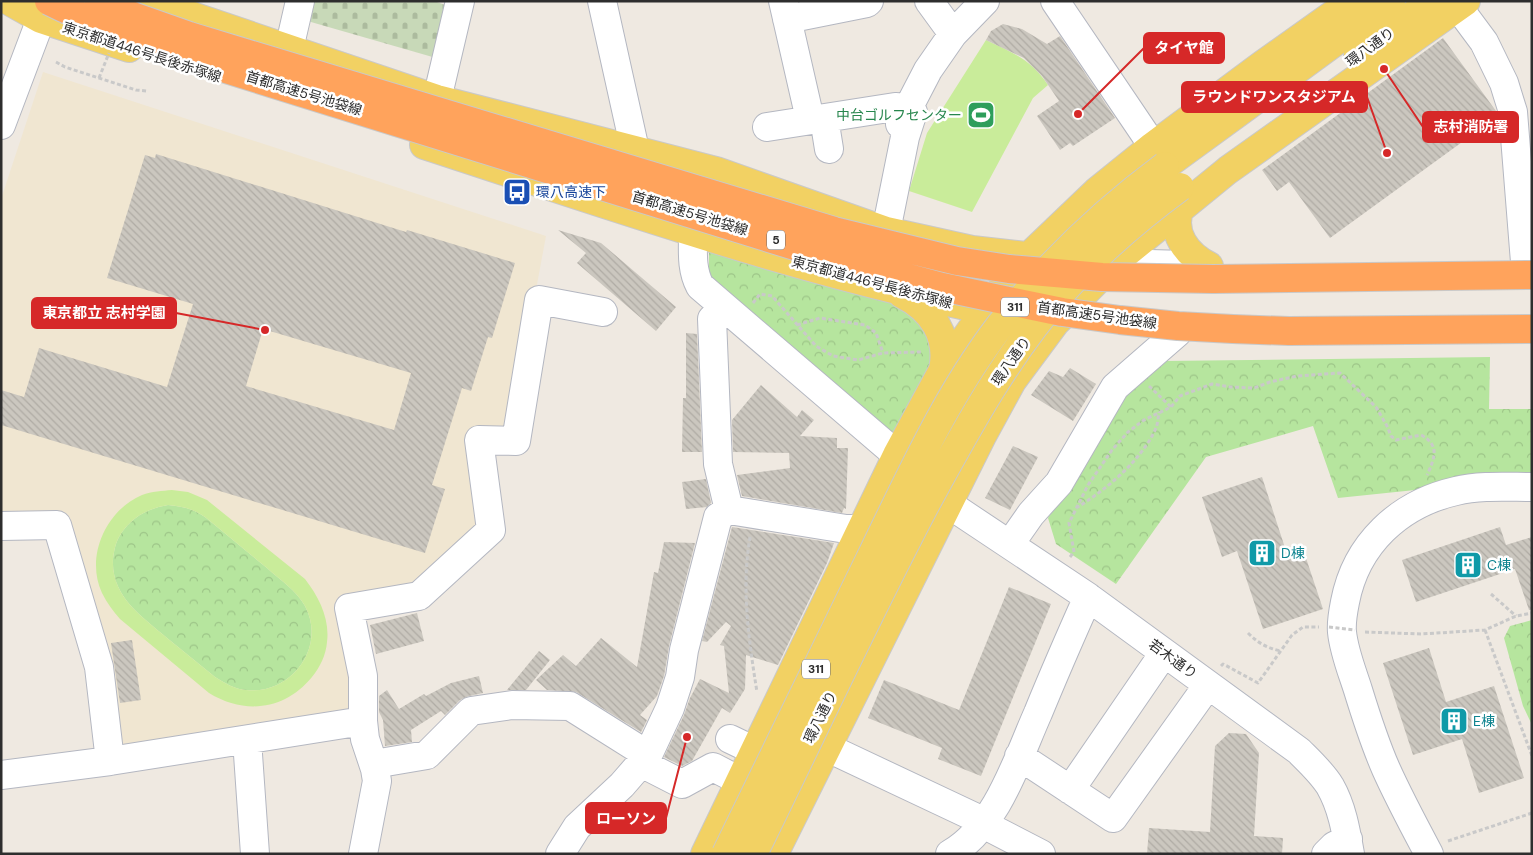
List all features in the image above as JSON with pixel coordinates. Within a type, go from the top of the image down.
[{"type":"highway","name":"首都高速5号池袋線","points":[[99,1],[135,17],[189,36],[834,231],[957,261],[1009,269],[1102,277],[1213,279],[1530,266]]},
{"type":"highway","name":"首都高速5号池袋線","points":[[45,10],[79,16],[193,59],[827,256],[942,287],[1062,312],[1120,320],[1215,328],[1289,331],[1532,328]]},
{"type":"main road","name":"東京都道446号長後赤塚線","points":[[9,1],[45,10],[693,233],[895,290],[1055,323]]},
{"type":"main road","points":[[154,1],[437,99],[716,171],[886,231],[972,250],[1066,261],[1114,263]]},
{"type":"main road","points":[[705,854],[897,454],[935,361],[985,310],[1028,256],[1096,192],[1153,146],[1352,1]]},
{"type":"main road","name":"環八通り","points":[[726,854],[907,483],[942,416],[972,367],[1008,316],[1083,233],[1127,195],[1391,1]]},
{"type":"main road","name":"環八通り","points":[[753,854],[894,565],[966,429],[995,381],[1057,299],[1101,252],[1143,215],[1432,1]]},
{"type":"main road","points":[[774,854],[982,436],[1012,381],[1055,323],[1114,263],[1228,170],[1462,4]]},
{"type":"main road","points":[[1180,208],[1176,221],[1180,239],[1192,256],[1209,266]]},
{"type":"main road","points":[[895,290],[917,304],[935,323],[942,335],[946,358],[935,361]]},
{"type":"street","points":[[289,49],[300,1]]},
{"type":"street","points":[[437,99],[460,1]]},
{"type":"street","points":[[602,1],[634,150]]},
{"type":"street","points":[[829,150],[817,119],[785,10],[866,3],[869,1]]},
{"type":"street","points":[[929,1],[953,34]]},
{"type":"street","points":[[886,168],[896,135],[928,70],[953,34],[985,1]]},
{"type":"street","points":[[1055,1],[1153,146]]},
{"type":"street","points":[[1114,263],[1209,266],[1530,266],[1513,112],[1504,83],[1484,42],[1462,4]]},
{"type":"street","points":[[2,123],[45,10]]},
{"type":"street","points":[[767,127],[895,107],[908,108],[913,112],[905,137],[886,231]]},
{"type":"street","name":"若木通り","points":[[693,233],[693,266],[700,286],[897,454],[947,503],[1088,597],[1164,654],[1217,675],[1316,767],[1330,786],[1341,812],[1341,849]]},
{"type":"street","points":[[363,854],[377,781],[374,764],[365,739],[362,676],[349,608],[418,596],[491,530],[479,440],[516,441],[540,300],[603,312]]},
{"type":"street","points":[[712,319],[718,464],[742,512]]},
{"type":"street","points":[[1055,323],[1101,329],[1176,333],[1288,333],[1532,328]]},
{"type":"street","points":[[1010,544],[1031,514],[1059,483],[1115,387],[1176,333]]},
{"type":"street","points":[[1438,848],[1385,768],[1347,658],[1342,626],[1347,592],[1357,563],[1365,552],[1383,530],[1412,507],[1436,496],[1469,488],[1532,487]]},
{"type":"street","points":[[560,854],[577,827],[622,785],[645,759],[670,708],[680,677],[684,650],[718,516],[742,512],[860,530],[921,556]]},
{"type":"street","points":[[1,526],[57,525],[99,667],[110,761]]},
{"type":"street","points":[[950,854],[964,845],[984,823],[1006,787],[1088,597]]},
{"type":"street","points":[[1070,790],[1164,654]]},
{"type":"street","points":[[1019,756],[1113,818],[1217,675]]},
{"type":"street","points":[[374,764],[427,755],[471,711],[512,705],[570,706],[682,784],[713,767],[740,781]]},
{"type":"street","points":[[1,775],[110,761],[363,721]]},
{"type":"street","points":[[730,739],[755,751]]},
{"type":"street","points":[[247,740],[254,854]]},
{"type":"street","points":[[828,748],[984,823],[1042,854]]},
{"type":"path","points":[[56,62],[65,67],[147,92]]},
{"type":"path","points":[[749,308],[760,294],[772,296],[816,346],[833,356],[858,360],[883,353],[935,361]]},
{"type":"path","points":[[797,325],[820,318],[865,325],[876,333],[883,353]]},
{"type":"path","points":[[1066,564],[1074,552],[1069,522],[1096,472],[1123,438],[1144,420],[1171,407],[1180,396],[1212,384],[1254,388],[1297,376],[1340,373],[1376,407],[1391,436],[1396,440],[1421,435],[1430,440],[1435,458],[1427,476]]},
{"type":"path","points":[[1146,383],[1171,407]]},
{"type":"path","points":[[1076,509],[1118,477],[1144,449],[1157,426],[1159,412]]},
{"type":"path","points":[[742,512],[750,645],[757,694]]},
{"type":"path","points":[[1491,594],[1516,616]]},
{"type":"path","points":[[1217,675],[1258,684],[1292,636],[1303,627],[1329,627],[1379,633],[1421,634],[1486,630],[1516,616],[1532,613]]},
{"type":"path","points":[[1486,630],[1532,756]]},
{"type":"path","points":[[1248,633],[1257,642],[1268,648],[1281,651]]},
{"type":"path","points":[[1438,848],[1532,813]]},
{"type":"shaded area","points":[[43,72],[546,236],[511,424],[500,432],[467,433],[480,529],[411,588],[345,600],[355,703],[349,711],[123,745],[118,739],[63,514],[1,516],[1,199]]},
{"type":"green space","points":[[305,1],[434,1],[448,6],[436,58],[304,20]]},
{"type":"green space","name":"中台ゴルフセンター","points":[[986,40],[1013,53],[1028,63],[1042,76],[1048,85],[1033,98],[972,212],[909,191],[927,133]]},
{"type":"green space","points":[[709,250],[909,303],[940,356],[900,430],[890,438],[709,286]]},
{"type":"green space","points":[[1490,357],[1489,409],[1532,409],[1532,478],[1338,498],[1313,426],[1206,457],[1116,584],[1056,544],[1048,518],[1123,397],[1163,361]]},
{"type":"green space","points":[[172,490],[188,492],[207,500],[305,579],[315,593],[327,625],[325,652],[320,665],[312,677],[290,697],[264,706],[250,706],[223,700],[209,693],[120,619],[102,593],[97,579],[96,565],[102,536],[109,523],[129,502],[142,495]],"holes":[[[168,505],[183,507],[205,517],[288,586],[305,606],[311,622],[308,652],[301,665],[277,685],[262,690],[246,690],[234,687],[215,677],[148,622],[123,595],[117,584],[113,559],[119,537],[123,530],[139,515]]]},
{"type":"green space","points":[[168,505],[187,508],[205,517],[288,586],[305,606],[311,622],[308,652],[301,665],[277,685],[262,690],[246,690],[230,685],[215,677],[138,613],[123,595],[117,584],[113,559],[115,548],[123,530],[139,515]]},
{"type":"green space","points":[[1532,620],[1532,725],[1523,706],[1504,638],[1510,626]]},
{"type":"building","points":[[1003,24],[1022,29],[1047,44],[1060,36],[1115,118],[1073,146],[1070,143],[1060,150],[1037,116],[1059,101],[1042,76],[1024,58],[986,40],[991,31]]},
{"type":"building","points":[[1443,38],[1498,116],[1330,238],[1289,182],[1277,191],[1262,170]]},
{"type":"building","points":[[156,154],[406,232],[407,230],[515,263],[492,338],[488,337],[471,391],[462,388],[432,485],[445,489],[425,553],[1,425],[1,390],[24,397],[39,348],[167,387],[193,304],[107,278],[145,155],[155,158]],"holes":[[[263,329],[411,373],[394,430],[246,386]]]},
{"type":"building","points":[[558,230],[601,243],[676,307],[656,331],[577,263],[586,253]]},
{"type":"building","points":[[686,333],[697,334],[702,452],[682,452],[683,398],[686,398]]},
{"type":"building","points":[[1070,368],[1096,384],[1073,421],[1031,395],[1049,371],[1063,377]]},
{"type":"building","points":[[761,385],[797,417],[802,410],[814,420],[800,436],[837,438],[837,448],[848,448],[846,509],[844,508],[842,513],[742,496],[737,475],[790,468],[789,453],[733,452],[732,420]]},
{"type":"building","points":[[1013,446],[1038,457],[1010,510],[985,498]]},
{"type":"building","name":"D棟","points":[[1262,477],[1287,554],[1303,549],[1323,609],[1263,629],[1237,551],[1222,557],[1202,497]]},
{"type":"building","points":[[706,479],[711,503],[707,507],[686,509],[682,482]]},
{"type":"building","points":[[732,527],[834,543],[827,563],[778,665],[746,655],[745,689],[730,713],[722,708],[692,761],[682,766],[664,757],[700,679],[729,693],[724,646],[720,645],[731,626],[726,622],[707,642],[702,641]]},
{"type":"building","name":"C棟","points":[[1500,527],[1506,545],[1532,537],[1532,610],[1529,610],[1515,569],[1416,602],[1402,560]]},
{"type":"building","points":[[664,542],[695,543],[669,646],[664,676],[657,696],[640,715],[647,720],[641,732],[576,692],[547,690],[536,680],[563,655],[576,666],[601,638],[637,667],[654,572],[658,573]]},
{"type":"building","points":[[1009,587],[1051,604],[981,776],[938,759],[942,748],[868,718],[884,680],[959,710]]},
{"type":"building","points":[[417,613],[424,641],[376,654],[370,625]]},
{"type":"building","points":[[132,640],[141,700],[120,703],[111,643]]},
{"type":"building","name":"E棟","points":[[1429,648],[1446,702],[1494,686],[1524,778],[1479,793],[1462,739],[1413,755],[1383,663]]},
{"type":"building","points":[[539,651],[550,660],[526,690],[507,690]]},
{"type":"building","points":[[479,676],[483,693],[460,700],[445,715],[441,711],[411,730],[412,742],[385,746],[383,720],[379,712],[379,696],[387,690],[399,709],[424,694],[426,696],[451,683]]},
{"type":"building","points":[[1229,733],[1246,734],[1259,753],[1254,836],[1283,838],[1282,854],[1147,854],[1149,828],[1210,832],[1215,746]]},
{"type":"place","name":"志村消防署","points":[[1384,69]]},
{"type":"place","name":"タイヤ館","points":[[1078,114]]},
{"type":"place","name":"中台ゴルフセンター","points":[[981,115]]},
{"type":"place","name":"ラウンドワンスタジアム","points":[[1387,153]]},
{"type":"place","name":"環八高速下","points":[[517,192]]},
{"type":"place","name":"東京都立 志村学園","points":[[265,330]]},
{"type":"place","name":"D棟","points":[[1262,553]]},
{"type":"place","name":"C棟","points":[[1468,565]]},
{"type":"place","name":"E棟","points":[[1454,721]]},
{"type":"place","name":"ローソン","points":[[687,737]]}]
